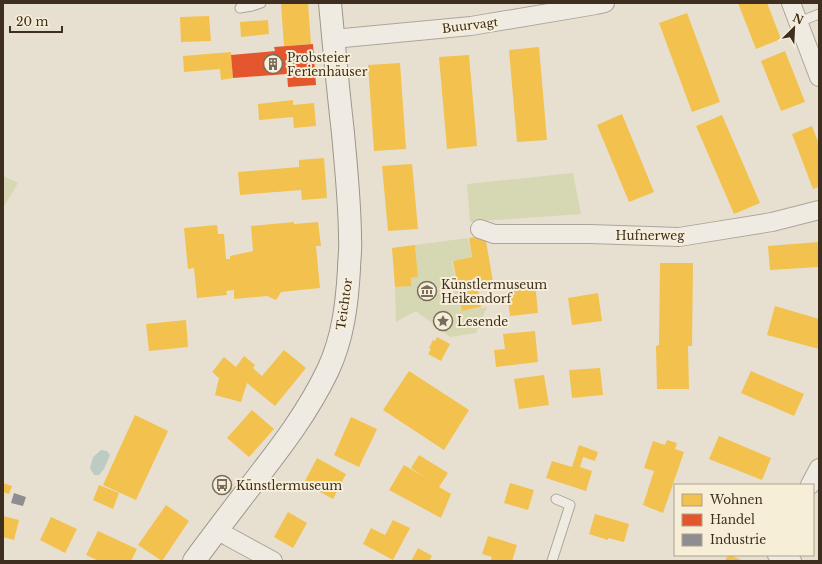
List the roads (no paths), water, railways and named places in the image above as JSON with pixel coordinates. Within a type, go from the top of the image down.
[{"type":"street","name":"Teichtor","points":[[194,561],[288,438],[318,390],[336,349],[341,332],[348,293],[350,240],[347,176],[330,3]]},
{"type":"street","name":"Buurvagt","points":[[333,39],[471,26],[605,3]]},
{"type":"street","points":[[791,3],[819,77]]},
{"type":"street","name":"Hufnerweg","points":[[480,229],[494,234],[590,234],[679,237],[772,222],[819,210]]},
{"type":"street","points":[[811,484],[819,468]]},
{"type":"street","points":[[217,530],[273,561]]},
{"type":"street","points":[[780,556],[792,561]]},
{"type":"lane","points":[[240,8],[261,3]]},
{"type":"lane","points":[[799,22],[819,14]]},
{"type":"lane","points":[[552,561],[570,505],[556,499]]},
{"type":"place","name":"Probsteier Ferienhäuser","points":[[273,64]]},
{"type":"place","name":"Künstlermuseum Heikendorf","points":[[427,291]]},
{"type":"place","name":"Lesende","points":[[443,321]]},
{"type":"place","name":"Künstlermuseum","points":[[222,485]]}]
